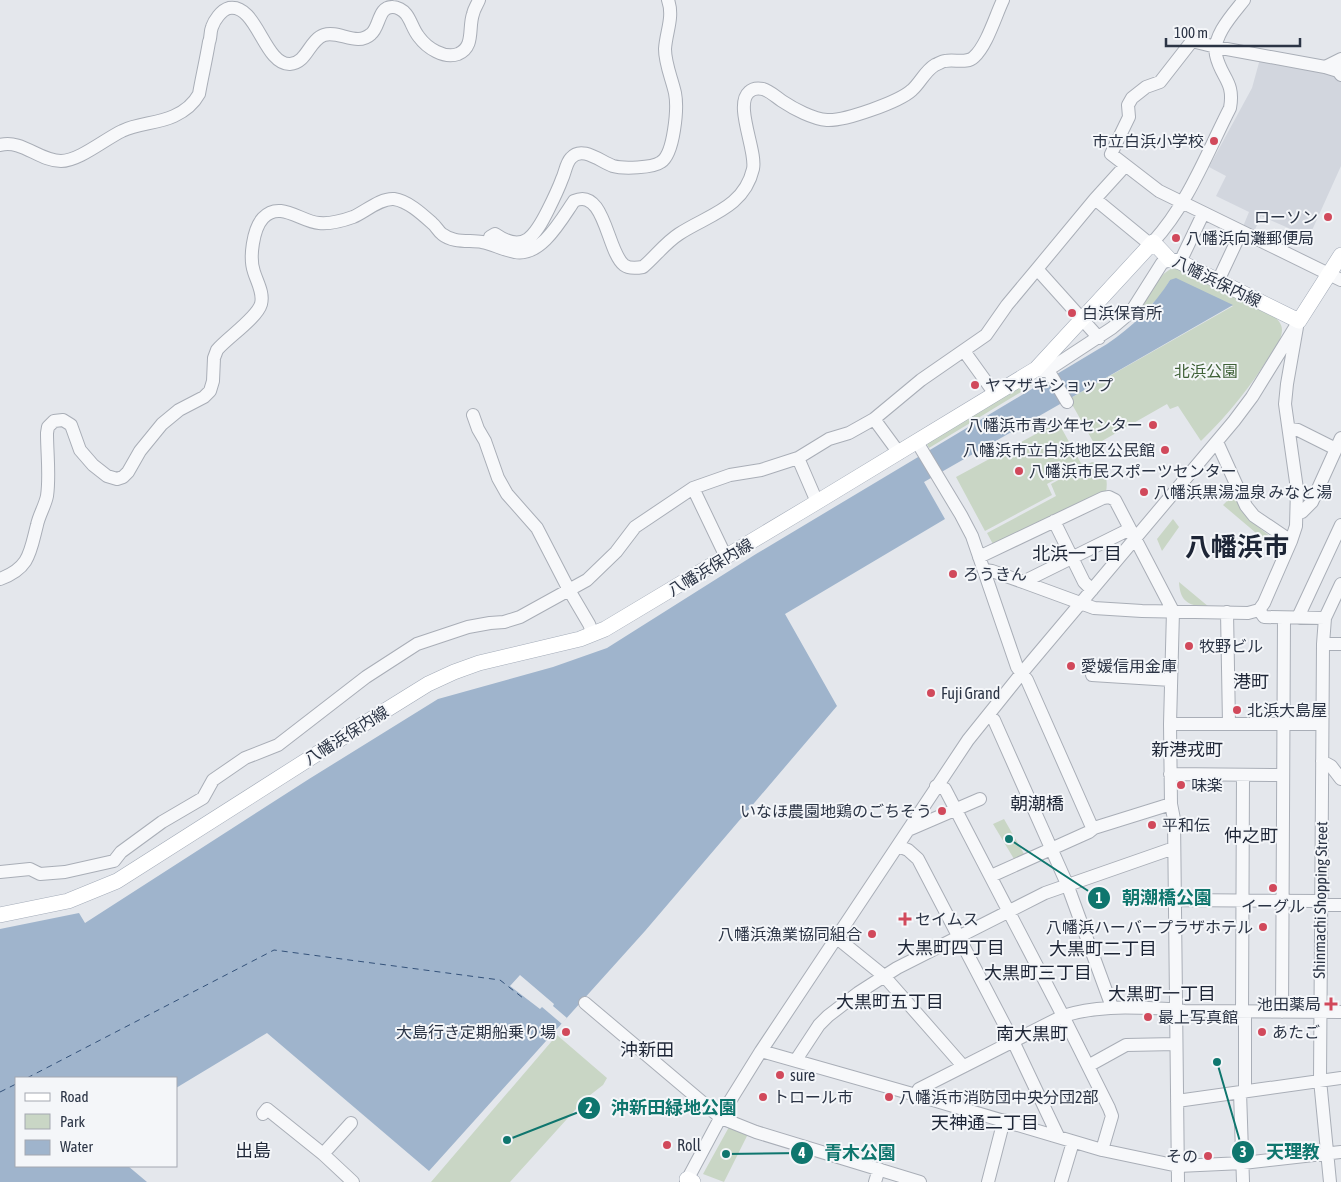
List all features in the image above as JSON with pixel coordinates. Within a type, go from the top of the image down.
[{"type":"main road","name":"八幡浜保内線","points":[[0,915],[68,901],[117,881],[428,684],[479,663],[580,639],[605,629],[899,453],[920,446],[995,394],[1045,371],[1082,320],[1152,243],[1175,261],[1298,321]]},
{"type":"main road","points":[[1298,321],[1335,277],[1341,256]]},
{"type":"street","points":[[0,145],[7,143],[18,145],[54,161],[65,161],[81,155],[124,130],[174,116],[194,103],[199,94],[212,28],[222,12],[228,8],[244,12],[275,56],[282,62],[289,64],[302,58],[318,38],[324,35],[332,34],[362,39],[369,36],[375,31],[382,11],[394,7],[401,9],[406,14],[419,38],[437,52],[445,56],[459,53],[469,43],[472,14],[479,0]]},
{"type":"street","points":[[489,243],[490,237],[495,234],[504,240],[518,244],[529,240],[538,230],[560,184],[568,160],[573,156],[590,155],[613,166],[622,167],[644,167],[659,164],[665,160],[670,148],[676,108],[676,95],[665,50],[671,19],[668,0]]},
{"type":"street","points":[[0,579],[16,571],[27,560],[33,546],[40,513],[47,498],[47,434],[48,427],[54,421],[64,420],[70,425],[80,450],[107,476],[117,479],[123,477],[128,472],[140,451],[162,424],[179,410],[204,398],[210,391],[213,382],[214,358],[217,350],[255,315],[261,306],[262,297],[253,270],[253,242],[256,229],[264,217],[273,211],[290,212],[307,222],[334,223],[353,217],[379,203],[391,199],[401,201],[412,207],[443,235],[456,241],[489,243],[516,252],[527,253],[534,249],[559,224],[574,201],[581,198],[594,204],[618,257],[624,265],[635,268],[643,267],[678,234],[716,214],[739,197],[753,168],[753,154],[744,116],[745,98],[748,92],[756,88],[764,89],[784,103],[816,118],[826,120],[842,119],[891,102],[912,90],[932,67],[944,61],[972,59],[981,50],[1003,0]]},
{"type":"street","points":[[1095,199],[1152,243],[1168,225],[1182,203],[1230,108],[1232,97],[1230,86],[1216,54],[1216,47],[1224,24],[1244,0]]},
{"type":"street","points":[[1335,277],[1159,192],[1111,154],[1129,117],[1128,105],[1132,98],[1146,87],[1160,82],[1192,40],[1216,47],[1325,67],[1338,71],[1341,75]]},
{"type":"street","points":[[1325,67],[1341,58]]},
{"type":"street","points":[[0,872],[30,870],[40,874],[65,872],[114,861],[121,852],[162,822],[203,798],[213,780],[245,758],[278,745],[366,677],[417,644],[468,627],[504,622],[520,617],[586,580],[616,552],[635,527],[693,488],[730,475],[761,470],[798,458],[829,439],[849,433],[874,419],[921,380],[986,334],[1037,269],[1125,166]]},
{"type":"street","points":[[1066,402],[1045,371],[1099,338],[1131,312],[1162,263],[1175,261],[1203,214]]},
{"type":"street","points":[[1218,281],[1241,232]]},
{"type":"street","points":[[1037,269],[1099,338]]},
{"type":"street","points":[[984,570],[1094,608],[1248,613],[1259,610],[1264,603],[1296,526],[1297,489],[1285,404],[1298,321]]},
{"type":"street","points":[[689,1181],[721,1118],[761,1051],[968,740],[1081,604],[1133,534],[1218,442],[1252,397],[1298,321]]},
{"type":"street","points":[[964,350],[995,394]]},
{"type":"street","points":[[474,415],[498,478],[508,494],[537,528],[593,634]]},
{"type":"street","points":[[874,419],[899,453]]},
{"type":"street","points":[[1289,430],[1298,430],[1338,444],[1312,502],[1302,512],[1297,512]]},
{"type":"street","points":[[1218,442],[1246,506],[1254,516],[1291,540]]},
{"type":"street","points":[[920,446],[972,536],[1017,667],[1027,680],[1094,828]]},
{"type":"street","points":[[798,458],[817,502]]},
{"type":"street","points":[[693,488],[726,557]]},
{"type":"street","points":[[979,557],[1103,498],[1109,497],[1115,500],[1173,612],[1170,804],[1174,819],[1178,1182]]},
{"type":"street","points":[[1054,521],[1084,582],[1092,590]]},
{"type":"street","points":[[1300,618],[1300,613],[1341,525]]},
{"type":"street","points":[[1023,582],[1072,558],[1133,534]]},
{"type":"street","points":[[1259,610],[1264,617],[1325,618],[1341,584]]},
{"type":"street","points":[[1227,612],[1229,724]]},
{"type":"street","points":[[1282,1012],[1284,618]]},
{"type":"street","name":"Shinmachi Shopping Street","points":[[1325,618],[1323,644],[1319,1011],[1320,1080],[1330,1182]]},
{"type":"street","points":[[1323,644],[1341,644]]},
{"type":"street","points":[[1092,675],[1171,680]]},
{"type":"street","points":[[988,715],[994,720],[1067,884],[1112,1007]]},
{"type":"street","points":[[1170,724],[1322,724]]},
{"type":"street","points":[[1322,761],[1330,766],[1341,779]]},
{"type":"street","points":[[1170,774],[1283,775]]},
{"type":"street","points":[[1243,775],[1243,1182]]},
{"type":"street","points":[[936,786],[945,789],[1063,1016],[1112,1116],[1102,1150]]},
{"type":"street","points":[[908,830],[980,799]]},
{"type":"street","points":[[991,876],[1089,832],[1094,828],[1170,804]]},
{"type":"street","points":[[898,846],[908,850],[918,859],[1013,1041],[1058,1136]]},
{"type":"street","points":[[796,1060],[819,1024],[858,993],[897,968],[1045,893],[1174,848]]},
{"type":"street","points":[[1175,900],[1282,900],[1341,905]]},
{"type":"street","points":[[837,938],[884,976],[963,1066]]},
{"type":"street","points":[[585,1004],[721,1118],[756,1132],[920,1182]]},
{"type":"street","points":[[916,1094],[919,1089],[963,1066],[1063,1016],[1077,1012],[1112,1007],[1176,1008],[1184,1011],[1341,1012]]},
{"type":"street","points":[[1088,1066],[1126,1045],[1176,1044]]},
{"type":"street","points":[[761,1051],[916,1094],[1102,1150],[1178,1166],[1243,1163],[1341,1152]]},
{"type":"street","points":[[1177,1101],[1341,1078]]},
{"type":"street","points":[[263,1114],[267,1109],[354,1182]]},
{"type":"street","points":[[988,1182],[1004,1120]]},
{"type":"street","points":[[322,1154],[350,1123]]},
{"type":"street","points":[[1061,1182],[1074,1142]]},
{"type":"street","points":[[875,1182],[879,1169]]},
{"type":"shaded area","points":[[1260,59],[1336,74],[1341,81],[1341,166],[1309,237],[1261,216],[1253,234],[1242,229],[1249,212],[1216,196],[1226,176],[1209,167],[1252,88]]},
{"type":"green space","name":"北浜公園","points":[[1179,268],[1272,314],[1281,325],[1282,333],[1280,340],[1247,389],[1221,421],[1201,441],[1178,406],[1170,409],[1167,404],[1095,445],[1069,399],[1233,306],[1170,280],[1160,296],[1135,321],[1156,283],[1167,271]]},
{"type":"green space","points":[[1030,378],[1034,384],[929,448],[926,442]]},
{"type":"green space","name":"八幡浜市民スポーツセンター","points":[[1058,422],[1082,465],[1047,484],[1052,495],[985,531],[956,477]]},
{"type":"green space","points":[[1092,462],[1099,464],[1105,474],[1107,481],[1106,492],[994,546],[987,533],[1056,496],[1051,484]]},
{"type":"green space","points":[[1234,494],[1248,519],[1284,547],[1281,554],[1223,505]]},
{"type":"green space","points":[[1173,519],[1179,527],[1162,551],[1157,539]]},
{"type":"green space","points":[[1179,582],[1209,607],[1196,606],[1187,602],[1181,595]]},
{"type":"green space","points":[[1004,819],[1024,854],[1014,859],[993,824]]},
{"type":"green space","points":[[557,1035],[607,1078],[603,1085],[585,1099],[510,1182],[431,1182]]},
{"type":"green space","points":[[729,1127],[748,1134],[724,1182],[703,1174]]},
{"type":"water","points":[[1176,278],[1233,305],[924,482],[945,519],[785,614],[837,706],[645,931],[429,1171],[267,1033],[178,1087],[178,1077],[15,1077],[15,1167],[129,1167],[147,1182],[0,1182],[0,929],[79,913],[85,923],[309,779],[438,699],[553,667],[607,648],[756,554],[1107,344],[1142,315],[1157,299],[1170,280]]},
{"type":"pier","points":[[520,975],[554,1004],[553,1006],[567,1018],[562,1024],[542,1007],[540,1009],[510,986]]},
{"type":"ferry route","points":[[29,1077],[274,950],[500,980],[524,997]]},
{"type":"ferry route","points":[[0,1092],[15,1084]]},
{"type":"place","name":"市立白浜小学校","points":[[1214,141]]},
{"type":"place","name":"ローソン","points":[[1328,217]]},
{"type":"place","name":"八幡浜向灘郵便局","points":[[1176,238]]},
{"type":"place","name":"白浜保育所","points":[[1072,313]]},
{"type":"place","name":"ヤマザキショップ","points":[[975,385]]},
{"type":"place","name":"八幡浜市青少年センター","points":[[1153,425]]},
{"type":"place","name":"八幡浜市立白浜地区公民館","points":[[1165,450]]},
{"type":"place","name":"八幡浜市民スポーツセンター","points":[[1019,471]]},
{"type":"place","name":"八幡浜黒湯温泉 みなと湯","points":[[1144,492]]},
{"type":"place","name":"ろうきん","points":[[953,574]]},
{"type":"place","name":"牧野ビル","points":[[1189,646]]},
{"type":"place","name":"愛媛信用金庫","points":[[1071,666]]},
{"type":"place","name":"Fuji Grand","points":[[931,693]]},
{"type":"place","name":"北浜大島屋","points":[[1237,710]]},
{"type":"place","name":"味楽","points":[[1181,785]]},
{"type":"place","name":"いなほ農園地鶏のごちそう","points":[[942,811]]},
{"type":"place","name":"平和伝","points":[[1152,825]]},
{"type":"place","name":"朝潮橋公園","points":[[1009,839]]},
{"type":"place","name":"イーグル","points":[[1273,888]]},
{"type":"place","name":"セイムス","points":[[905,919]]},
{"type":"place","name":"八幡浜ハーバープラザホテル","points":[[1263,927]]},
{"type":"place","name":"八幡浜漁業協同組合","points":[[872,934]]},
{"type":"place","name":"池田薬局","points":[[1331,1004]]},
{"type":"place","name":"最上写真館","points":[[1148,1017]]},
{"type":"place","name":"大島行き定期船乗り場","points":[[566,1032]]},
{"type":"place","name":"あたご","points":[[1262,1032]]},
{"type":"place","name":"天理教","points":[[1217,1062]]},
{"type":"place","name":"sure","points":[[780,1075]]},
{"type":"place","name":"トロール市","points":[[763,1097]]},
{"type":"place","name":"八幡浜市消防団中央分団2部","points":[[889,1097]]},
{"type":"place","name":"沖新田緑地公園","points":[[507,1140]]},
{"type":"place","name":"Roll","points":[[667,1145]]},
{"type":"place","name":"青木公園","points":[[726,1154]]},
{"type":"place","name":"その","points":[[1208,1156]]},
{"type":"district","name":"八幡浜市","points":[[1237,547]]},
{"type":"district","name":"北浜一丁目","points":[[1077,554]]},
{"type":"district","name":"港町","points":[[1251,682]]},
{"type":"district","name":"新港戎町","points":[[1187,750]]},
{"type":"district","name":"朝潮橋","points":[[1037,804]]},
{"type":"district","name":"仲之町","points":[[1251,836]]},
{"type":"district","name":"大黒町四丁目","points":[[951,948]]},
{"type":"district","name":"大黒町二丁目","points":[[1103,949]]},
{"type":"district","name":"大黒町三丁目","points":[[1038,973]]},
{"type":"district","name":"大黒町一丁目","points":[[1162,994]]},
{"type":"district","name":"大黒町五丁目","points":[[890,1002]]},
{"type":"district","name":"南大黒町","points":[[1032,1034]]},
{"type":"district","name":"沖新田","points":[[647,1050]]},
{"type":"district","name":"天神通二丁目","points":[[985,1123]]},
{"type":"district","name":"出島","points":[[253,1151]]}]
